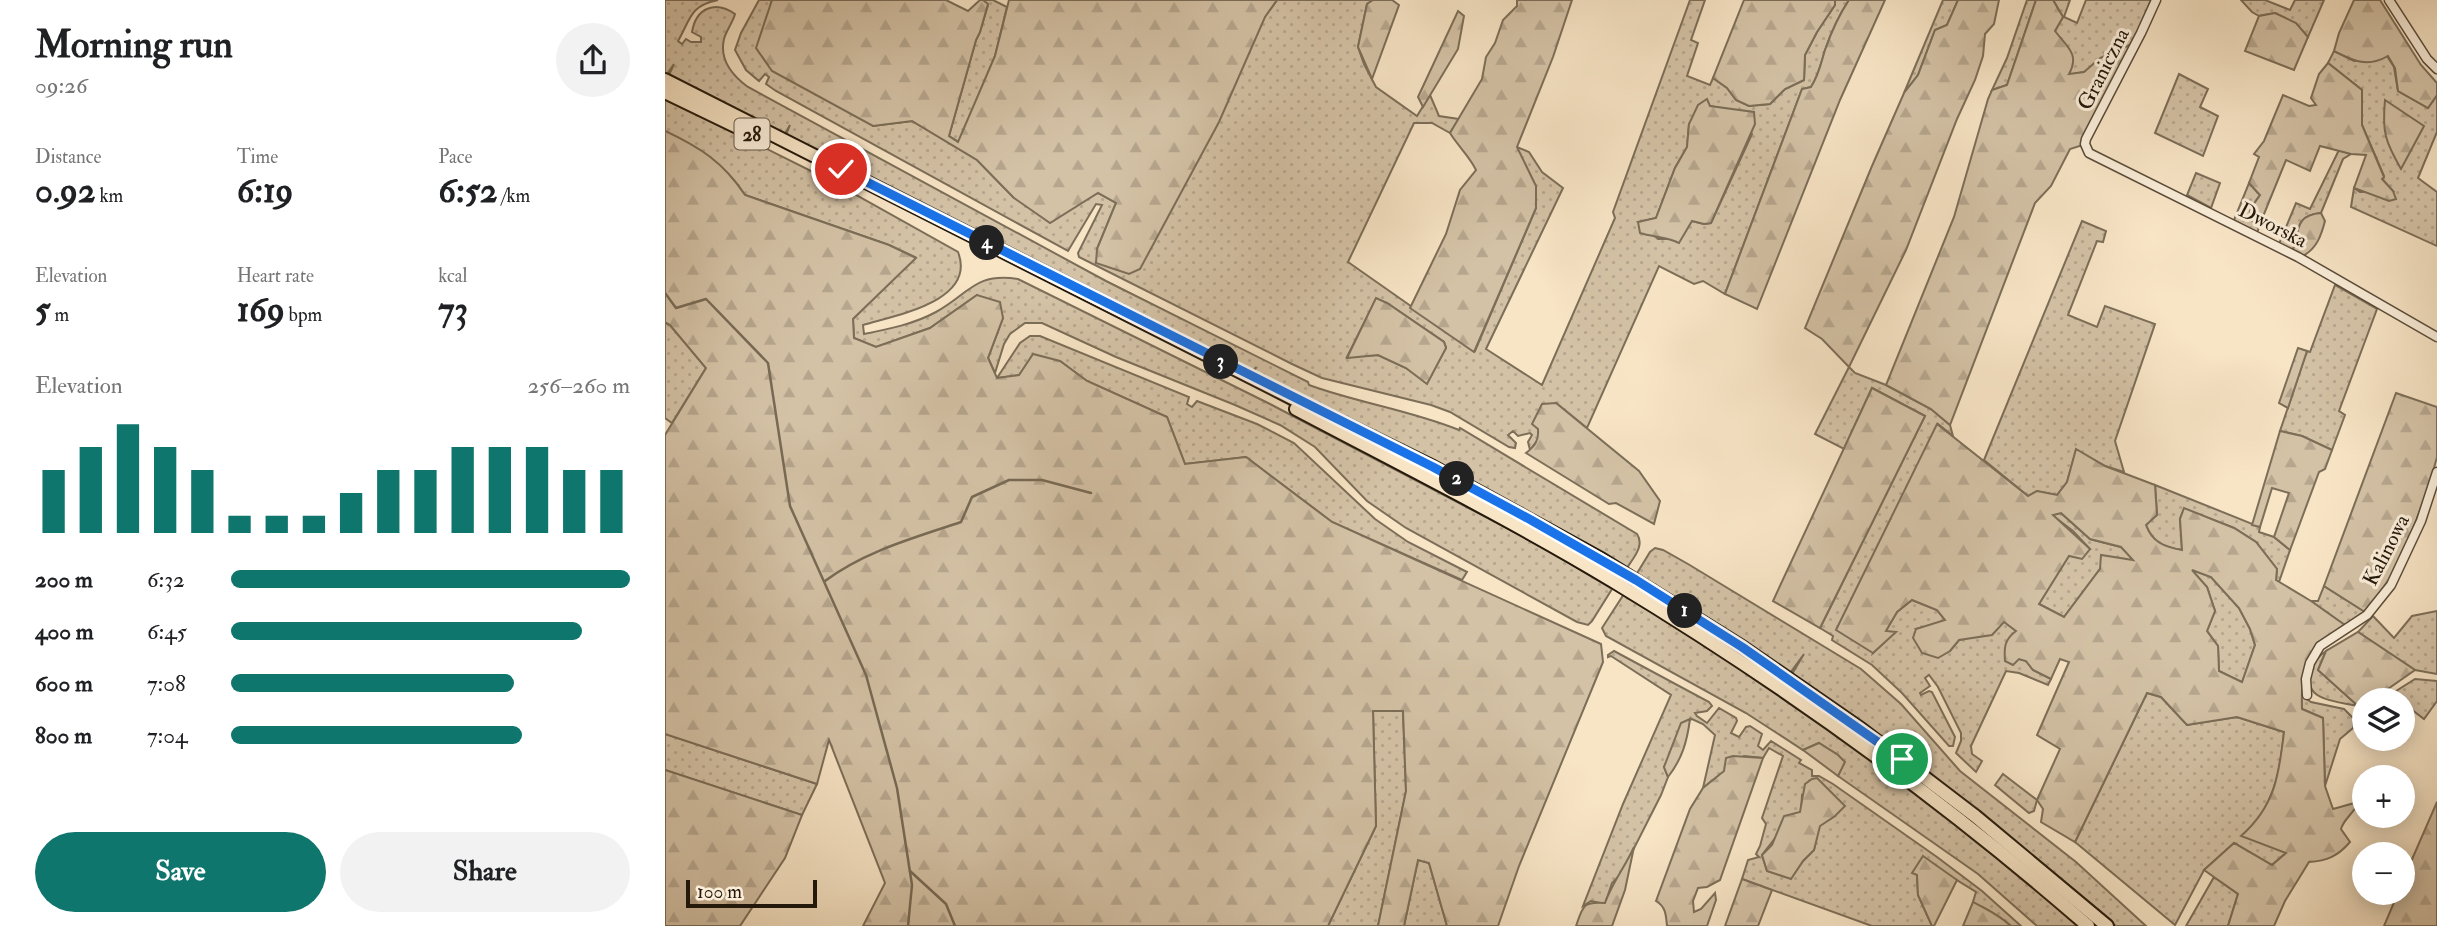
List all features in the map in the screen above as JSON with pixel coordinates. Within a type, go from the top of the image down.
[{"type":"main road","name":"28","points":[[665,79],[1433,467],[1581,548],[1714,629],[1840,714],[1966,808],[2107,926]]},
{"type":"main road","name":"28","points":[[665,92],[790,152],[1291,406],[1490,511],[1611,580],[1737,659],[1853,739],[1973,831],[2088,926]]},
{"type":"street","name":"Graniczna","points":[[2089,153],[2086,139],[2156,0]]},
{"type":"street","points":[[2389,0],[2427,59],[2437,69]]},
{"type":"street","name":"Dworska","points":[[2089,153],[2298,257],[2437,337]]},
{"type":"street","name":"Kalinowa","points":[[2307,695],[2308,671],[2321,646],[2367,615],[2391,585],[2421,521],[2437,472]]},
{"type":"green space","points":[[665,0],[718,0],[701,6],[692,14],[678,41],[682,44],[686,39],[701,42],[701,37],[692,32],[698,17],[707,9],[720,8],[735,14],[724,39],[725,61],[732,73],[748,87],[1106,281],[1308,382],[1309,385],[1459,430],[1460,428],[1637,534],[1640,543],[1635,556],[1627,568],[1483,487],[1254,373],[1256,367],[1252,372],[786,135],[790,125],[784,135],[669,75],[674,64],[667,74],[665,73]]},
{"type":"green space","points":[[759,0],[772,0],[770,8],[873,126],[912,121],[977,160],[1014,198],[1098,193],[1116,203],[1097,249],[1277,0],[1373,0],[1367,4],[1358,47],[1376,87],[1417,116],[1430,95],[1439,116],[1459,119],[1450,133],[1432,123],[1414,123],[1348,262],[1475,351],[1536,208],[1517,147],[1529,152],[1542,172],[1563,188],[1486,349],[1542,385],[1615,218],[1613,212],[1690,0],[1705,0],[1691,40],[1698,43],[1687,76],[1710,85],[1713,78],[1727,88],[1736,100],[1749,106],[1770,104],[1785,89],[1804,80],[1805,55],[1835,5],[1835,0],[1849,0],[1833,31],[1814,82],[1811,87],[1802,89],[1725,294],[1703,281],[1694,284],[1659,266],[1587,428],[1556,403],[1538,429],[1539,438],[1530,450],[1530,433],[1518,436],[1513,431],[1508,435],[1516,443],[1515,448],[1509,447],[1450,412],[1322,378],[1079,257],[1078,253],[1102,205],[1096,204],[1068,251],[776,91],[766,84],[769,77],[765,74],[759,81],[746,70],[735,50]],"holes":[[[1710,106],[1737,111],[1752,134],[1711,223],[1692,221],[1672,239],[1658,239],[1638,222],[1656,218],[1675,168],[1687,147],[1689,124]],[[1376,299],[1387,303],[1444,342],[1446,348],[1427,383],[1406,368],[1378,355],[1347,357]]]},
{"type":"green space","points":[[772,0],[946,0],[968,11],[983,0],[988,4],[949,136],[958,142],[995,56],[1009,0],[1277,0],[1265,17],[1219,122],[1140,269],[1129,274],[1096,263],[1097,249],[1116,203],[1098,193],[1050,223],[1014,198],[977,160],[912,121],[873,126],[772,71],[756,48]]},
{"type":"green space","points":[[983,0],[993,0],[1007,7],[995,56],[959,142],[949,136],[988,5]]},
{"type":"green space","points":[[1373,0],[1392,0],[1399,5],[1372,79],[1358,47],[1367,4]]},
{"type":"green space","points":[[1517,0],[1572,0],[1553,57],[1517,147],[1536,186],[1536,208],[1474,352],[1410,308],[1446,234],[1460,190],[1476,170],[1450,133],[1482,79],[1486,57],[1495,43],[1503,20],[1517,6]]},
{"type":"green space","points":[[1744,0],[1835,0],[1835,5],[1805,55],[1804,80],[1785,89],[1770,104],[1749,106],[1736,100],[1727,88],[1713,78]]},
{"type":"green space","points":[[1849,0],[1885,0],[1840,100],[1757,309],[1725,294],[1802,89],[1811,87],[1814,82],[1833,31]]},
{"type":"green space","points":[[1943,0],[1958,0],[1947,25],[1935,30],[1918,75],[1904,93]]},
{"type":"green space","points":[[1958,0],[1999,0],[1994,24],[1985,34],[1983,56],[1975,80],[1906,250],[1849,367],[1822,339],[1805,328],[1904,93],[1918,75],[1935,30],[1947,25]]},
{"type":"green space","points":[[2027,0],[2036,0],[2007,85],[1992,90],[2007,58]]},
{"type":"green space","points":[[2036,0],[2053,0],[2063,17],[2055,31],[2073,56],[2069,74],[2084,72],[2100,58],[2130,45],[2130,50],[2083,145],[2070,149],[2051,186],[2035,203],[1950,425],[1931,409],[1886,385],[1954,217],[1988,99],[1992,90],[2007,85]]},
{"type":"green space","points":[[2053,0],[2070,0],[2064,17],[2077,23],[2086,0],[2151,0],[2131,50],[2129,45],[2084,72],[2068,75],[2055,31],[2063,17]]},
{"type":"green space","points":[[2241,0],[2265,0],[2290,10],[2295,0],[2324,0],[2308,37],[2295,23],[2275,13],[2259,16]]},
{"type":"green space","points":[[2354,0],[2380,0],[2421,65],[2437,83],[2437,95],[2428,108],[2398,91],[2395,68],[2388,56],[2374,62],[2361,62],[2334,51]]},
{"type":"green space","points":[[1458,11],[1464,16],[1458,49],[1423,107],[1418,97]]},
{"type":"green space","points":[[2275,13],[2296,23],[2308,37],[2294,70],[2245,51],[2259,16]]},
{"type":"green space","points":[[2334,51],[2354,61],[2387,56],[2394,67],[2398,91],[2428,108],[2437,95],[2437,132],[2418,178],[2437,192],[2437,246],[2351,207],[2354,188],[2360,192],[2393,191],[2382,179],[2384,176],[2362,125],[2362,90],[2328,63]]},
{"type":"green space","points":[[2328,63],[2362,90],[2362,125],[2384,177],[2382,179],[2393,191],[2396,199],[2389,201],[2354,188],[2366,155],[2320,146],[2310,171],[2286,160],[2260,224],[2249,220],[2251,208],[2260,195],[2249,183],[2259,157],[2254,154],[2264,141],[2283,95],[2309,106],[2316,105],[2311,98],[2319,74]]},
{"type":"green space","points":[[2179,74],[2208,89],[2200,107],[2218,116],[2203,156],[2155,133]]},
{"type":"green space","points":[[665,98],[831,181],[958,252],[961,269],[956,283],[945,294],[913,310],[863,325],[864,334],[901,326],[928,316],[982,282],[1003,278],[1018,279],[1270,404],[1541,546],[1612,589],[1588,625],[1577,622],[1406,528],[1367,501],[1315,447],[1280,425],[1116,357],[1042,323],[1025,323],[1010,334],[995,373],[988,358],[1003,318],[977,295],[930,328],[876,347],[854,338],[853,319],[915,257],[889,245],[745,195],[710,157],[665,131]]},
{"type":"green space","points":[[1707,99],[1710,106],[1754,112],[1755,124],[1711,223],[1692,221],[1679,243],[1640,233],[1638,222],[1656,218],[1675,168],[1687,147],[1689,124],[1698,105]]},
{"type":"green space","points":[[2385,100],[2424,126],[2401,169],[2386,136]]},
{"type":"green space","points":[[665,131],[720,165],[745,195],[889,245],[916,258],[853,319],[854,338],[876,347],[930,328],[977,295],[1000,302],[1003,318],[988,358],[997,378],[1019,375],[1033,354],[1060,361],[1087,381],[1167,417],[1185,464],[1246,457],[1332,522],[1601,644],[1603,662],[1519,866],[1498,926],[1447,926],[1429,863],[1418,860],[1404,926],[1378,926],[1406,791],[1403,711],[1373,711],[1376,826],[1328,926],[863,926],[885,883],[829,740],[817,784],[665,734],[665,435],[706,368],[665,322]]},
{"type":"green space","points":[[2339,150],[2351,154],[2343,159],[2321,213],[2303,220],[2293,250],[2279,244],[2296,203],[2310,209]]},
{"type":"green space","points":[[2196,173],[2220,183],[2211,208],[2187,195]]},
{"type":"green space","points":[[2249,183],[2260,195],[2251,208],[2249,220],[2260,224],[2257,233],[2234,220]]},
{"type":"green space","points":[[2321,213],[2325,221],[2320,237],[2303,256],[2293,250],[2300,224],[2307,217]]},
{"type":"green space","points":[[2082,221],[2106,231],[2103,242],[2097,241],[2068,315],[2097,327],[2105,306],[2155,324],[2115,441],[2124,472],[2105,466],[2076,450],[2067,482],[2057,495],[2037,491],[2028,496],[1984,460]]},
{"type":"green space","points":[[2335,285],[2377,309],[2339,411],[2345,415],[2332,450],[2302,436],[2280,431],[2307,351],[2310,352]]},
{"type":"green space","points":[[1376,298],[1444,342],[1446,348],[1427,384],[1406,368],[1378,355],[1347,358]]},
{"type":"green space","points":[[665,323],[670,325],[706,368],[672,423],[665,418]]},
{"type":"green space","points":[[1030,336],[1040,336],[1189,397],[1187,404],[1192,407],[1197,401],[1257,424],[1294,443],[1375,519],[1408,542],[1467,572],[1462,580],[1332,522],[1246,457],[1185,464],[1167,417],[1087,381],[1060,361],[1019,375],[997,378],[1020,343]]},
{"type":"green space","points":[[2298,348],[2307,351],[2288,408],[2279,403]]},
{"type":"green space","points":[[1849,367],[1855,373],[1886,385],[1931,409],[1950,425],[1953,436],[1938,424],[1873,653],[1895,632],[1885,632],[1897,612],[1912,600],[1937,610],[1946,621],[1916,629],[1950,651],[1959,640],[1973,637],[2004,621],[2016,631],[2019,659],[2051,679],[2048,685],[2019,673],[2006,671],[1971,746],[1972,754],[1982,761],[1976,772],[1956,753],[1961,733],[1929,675],[1925,678],[1930,686],[1920,693],[1932,692],[1955,737],[1953,746],[1949,746],[1902,693],[1872,665],[1832,640],[1833,636],[1820,628],[1925,416],[1872,388],[1844,449],[1815,434]]},
{"type":"green space","points":[[1872,388],[1925,416],[1820,628],[1773,601]]},
{"type":"green space","points":[[2396,393],[2437,407],[2437,457],[2428,490],[2401,559],[2371,610],[2365,612],[2324,586]]},
{"type":"green space","points":[[1556,403],[1639,471],[1660,501],[1654,524],[1616,503],[1609,504],[1526,453],[1537,440],[1538,429],[1532,424],[1542,404]]},
{"type":"green space","points":[[1937,424],[2028,496],[2037,491],[2057,495],[2067,482],[2076,449],[2105,466],[2155,485],[2157,515],[2146,525],[2159,543],[2182,550],[2180,519],[2184,508],[2234,528],[2256,542],[2277,569],[2276,580],[2349,628],[2317,653],[2306,668],[2302,709],[2323,718],[2325,786],[2333,809],[2352,804],[2352,813],[2341,829],[2350,842],[2332,857],[2309,862],[2285,901],[2274,926],[2228,926],[2238,894],[2204,870],[2234,843],[2272,865],[2286,853],[2241,836],[2261,813],[2273,789],[2284,732],[2237,717],[2187,725],[2161,697],[2147,693],[2075,842],[2041,822],[2043,809],[2037,800],[2060,749],[2037,735],[2069,662],[2060,659],[2051,679],[2033,670],[2026,661],[2019,659],[2013,665],[2005,661],[2006,644],[2016,631],[2004,622],[1992,635],[1959,640],[1950,651],[1938,658],[1922,653],[1913,638],[1916,629],[1945,620],[1937,610],[1912,600],[1897,612],[1886,631],[1896,632],[1873,653],[1836,630]],"holes":[[[2061,513],[2090,539],[2121,547],[2133,560],[2101,555],[2100,569],[2064,617],[2039,604],[2069,556],[2082,559],[2090,549],[2053,515]],[[2192,570],[2211,577],[2239,608],[2255,645],[2242,682],[2219,671],[2218,646],[2207,631],[2215,611],[2207,587]]]},
{"type":"green space","points":[[2280,431],[2302,436],[2332,450],[2325,469],[2319,472],[2290,550],[2274,537],[2289,493],[2272,488],[2260,527],[2252,525]]},
{"type":"green space","points":[[2155,485],[2260,527],[2259,532],[2274,537],[2290,550],[2279,582],[2276,580],[2277,569],[2256,542],[2234,528],[2184,509],[2180,519],[2182,550],[2165,546],[2156,540],[2146,525],[2157,514]]},
{"type":"green space","points":[[2061,513],[2090,539],[2121,547],[2134,560],[2100,569],[2064,617],[2039,604],[2069,555],[2090,549],[2052,515]]},
{"type":"green space","points":[[1655,548],[1688,564],[1861,669],[1901,704],[1960,771],[2076,862],[2146,926],[2116,926],[1958,796],[1876,733],[1792,674],[1804,654],[1790,673],[1636,575]]},
{"type":"green space","points":[[2190,569],[2211,577],[2239,608],[2250,629],[2255,645],[2242,683],[2219,671],[2218,646],[2207,631],[2215,611],[2207,587]]},
{"type":"green space","points":[[2324,586],[2365,612],[2349,628],[2311,601],[2318,601]]},
{"type":"green space","points":[[1624,594],[1830,730],[1903,784],[2079,926],[2037,926],[1978,874],[1838,776],[1844,762],[1838,755],[1819,743],[1803,750],[1746,713],[1606,636],[1602,628]]},
{"type":"green space","points":[[2437,611],[2437,674],[2415,670],[2358,632],[2373,616],[2394,638],[2412,616]]},
{"type":"green space","points":[[2358,632],[2415,670],[2389,688],[2352,688],[2352,701],[2318,670],[2326,651]]},
{"type":"green space","points":[[1614,651],[1709,702],[1712,706],[1707,711],[1695,713],[1707,723],[1719,708],[1736,718],[1731,733],[1739,737],[1746,727],[1750,726],[1762,734],[1758,746],[1763,750],[1771,741],[1801,760],[1799,763],[1812,770],[1812,776],[1819,776],[1833,784],[1937,857],[1982,891],[2021,926],[2011,926],[1973,902],[1976,892],[1955,879],[1917,875],[1918,895],[1932,926],[1872,926],[1742,879],[1748,860],[1759,857],[1756,854],[1766,824],[1762,818],[1783,756],[1769,748],[1763,758],[1744,756],[1703,788],[1715,735],[1703,724],[1692,719],[1687,721],[1664,767],[1668,777],[1661,795],[1621,874],[1612,883],[1605,904],[1591,901],[1583,906],[1623,804],[1671,695],[1608,655]],"holes":[[[1802,795],[1835,816],[1819,826],[1814,850],[1791,878],[1767,871],[1762,855],[1794,814],[1801,813]]]},
{"type":"green space","points":[[2326,651],[2318,670],[2352,701],[2352,705],[2324,699],[2312,690],[2311,674],[2318,658]]},
{"type":"green space","points":[[2415,679],[2437,681],[2437,701],[2424,719],[2415,712],[2415,688],[2401,688]]},
{"type":"green space","points":[[2147,693],[2161,697],[2187,725],[2237,717],[2284,732],[2276,779],[2257,823],[2287,852],[2272,865],[2234,843],[2204,870],[2175,925],[2075,842]]},
{"type":"green space","points":[[2301,695],[2311,702],[2344,709],[2352,717],[2352,729],[2340,739],[2325,786],[2323,718],[2302,709]]},
{"type":"green space","points":[[1373,711],[1403,711],[1406,791],[1378,926],[1328,926],[1376,826]]},
{"type":"green space","points":[[1690,719],[1683,750],[1668,777],[1664,767],[1681,723]]},
{"type":"green space","points":[[665,734],[817,784],[802,815],[665,770]]},
{"type":"green space","points":[[1819,743],[1845,762],[1838,776],[1803,750]]},
{"type":"green space","points":[[1726,758],[1763,758],[1720,880],[1707,887],[1698,888],[1693,901],[1694,912],[1701,909],[1715,893],[1716,900],[1707,926],[1667,926],[1664,909],[1656,901],[1690,809],[1703,788],[1724,771]]},
{"type":"green space","points":[[665,770],[802,815],[785,858],[740,926],[665,926]]},
{"type":"green space","points":[[2003,774],[2037,800],[2034,811],[2029,813],[1995,785]]},
{"type":"green space","points":[[1817,778],[1845,806],[1820,826],[1814,850],[1791,879],[1767,871],[1762,855],[1772,845],[1784,816],[1800,812],[1805,784]]},
{"type":"green space","points":[[2437,802],[2437,926],[2384,926],[2393,905],[2415,905],[2415,852]]},
{"type":"green space","points":[[1634,847],[1625,890],[1612,926],[1576,926],[1585,906],[1605,903]]},
{"type":"green space","points":[[1923,856],[1957,880],[1934,926],[1918,895],[1917,875],[1912,873]]},
{"type":"green space","points":[[1418,860],[1429,863],[1447,926],[1404,926]]},
{"type":"green space","points":[[2214,877],[2238,894],[2228,926],[2186,926]]},
{"type":"green space","points":[[1742,879],[1772,890],[1758,926],[1725,926]]},
{"type":"green space","points":[[1973,902],[1997,915],[2011,926],[1963,926]]},
{"type":"waterway","points":[[665,293],[676,308],[706,299],[768,363],[790,506],[866,675],[897,788],[912,885],[908,926]]},
{"type":"waterway","points":[[825,581],[873,553],[961,522],[972,497],[1009,480],[1042,480],[1091,493]]},
{"type":"waterway","points":[[910,871],[946,904],[955,926]]},
{"type":"route","points":[[841,169],[1433,467],[1531,520],[1636,580],[1742,647],[1902,759]]}]
